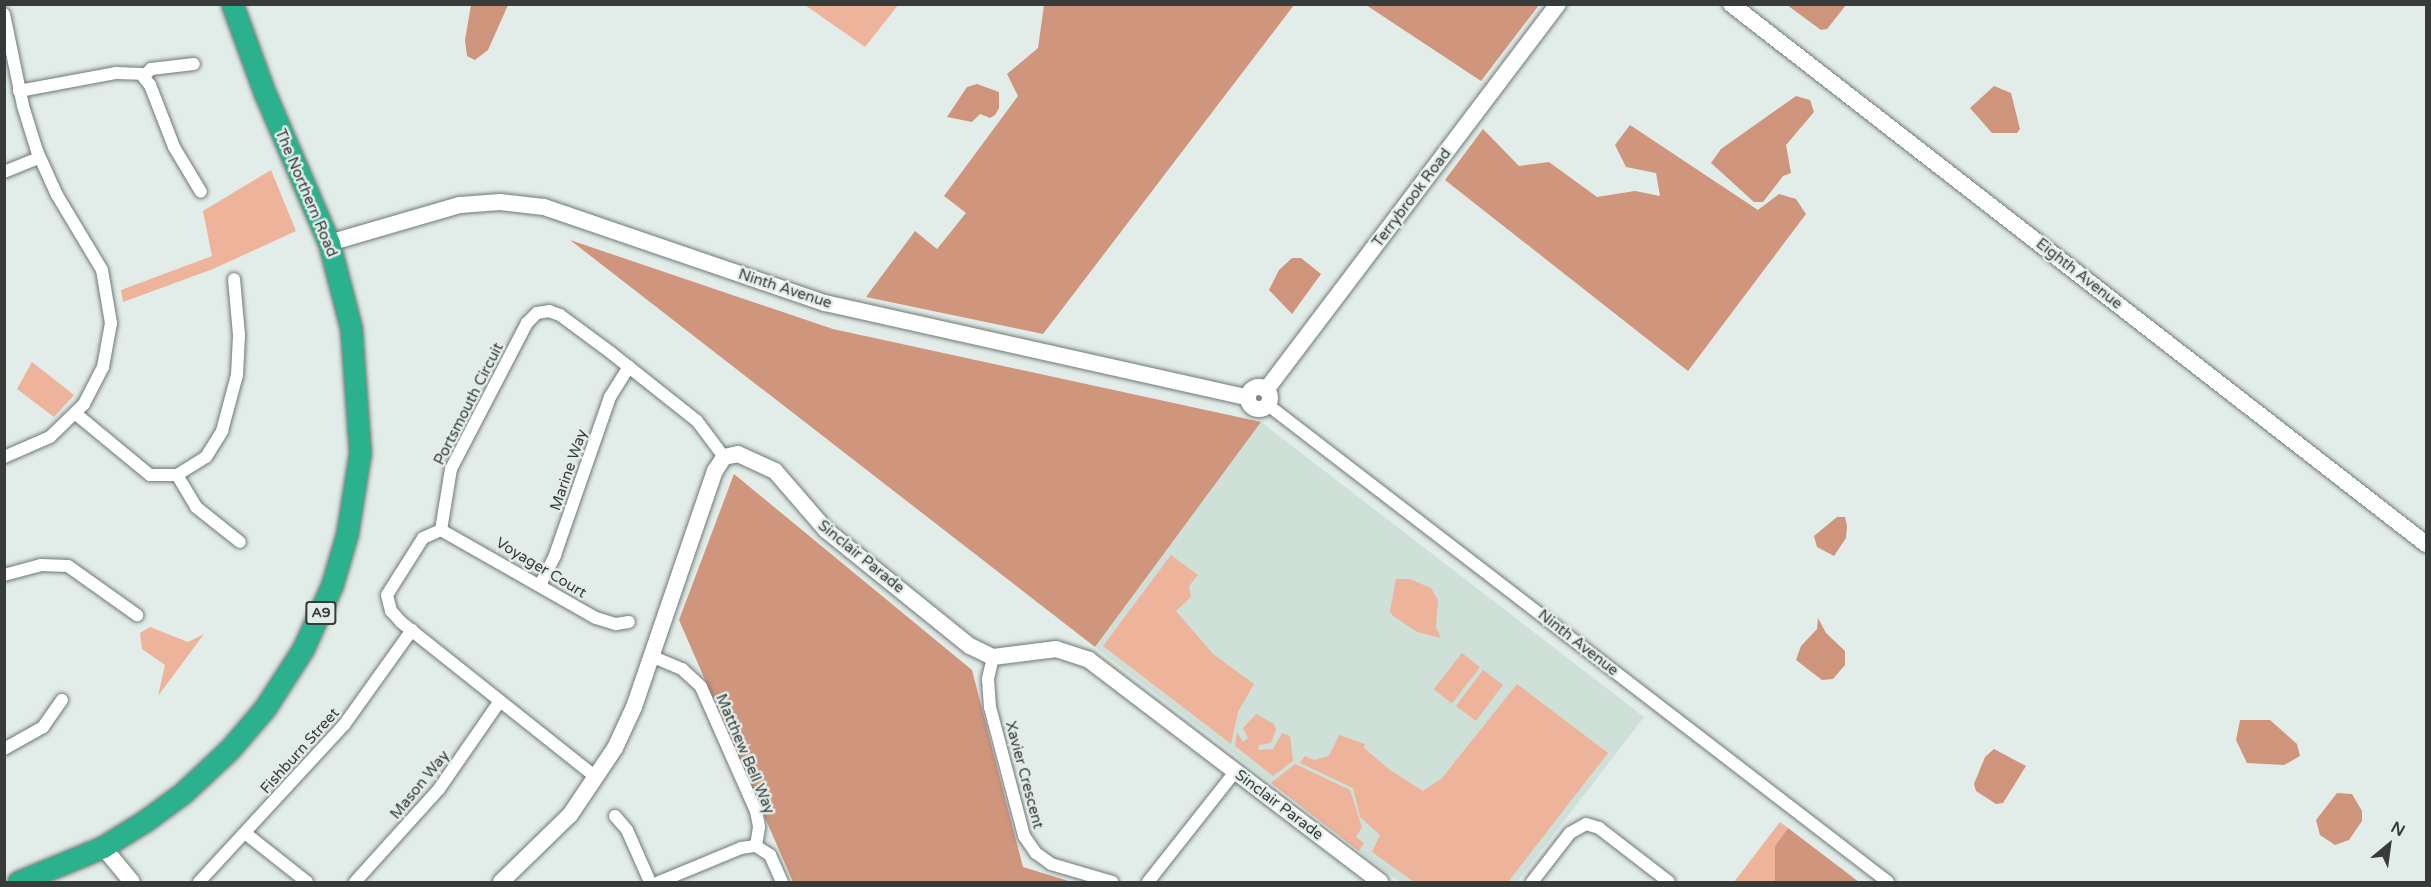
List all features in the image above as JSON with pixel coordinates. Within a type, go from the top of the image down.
[{"type":"highway","name":"The Northern Road","points":[[18,882],[103,847],[183,793],[239,739],[291,670],[332,585],[355,495],[361,427],[351,328],[329,243],[265,94],[232,4]]},
{"type":"main road","name":"Terrybrook Road","points":[[1267,398],[1558,4]]},
{"type":"main road","name":"Eighth Avenue","points":[[1731,4],[2427,544]]},
{"type":"main road","name":"Ninth Avenue","points":[[329,243],[460,205],[500,202],[544,207],[825,303],[1247,397],[1255,409],[1267,398]]},
{"type":"main road","points":[[501,882],[562,823],[597,778],[624,730],[715,471],[724,457]]},
{"type":"main road","name":"Sinclair Parade","points":[[724,457],[747,457],[775,471],[826,530],[970,646],[993,657],[1056,649],[1078,654],[1380,882]]},
{"type":"main road","points":[[103,847],[132,882]]},
{"type":"street","points":[[4,14],[19,90],[39,158],[57,195],[96,258],[109,295],[111,331],[106,359],[96,386],[76,414],[42,442],[4,458]]},
{"type":"street","points":[[19,90],[116,73],[130,72],[144,76],[156,68],[194,64]]},
{"type":"street","points":[[144,76],[174,147],[201,192]]},
{"type":"street","points":[[4,172],[39,158]]},
{"type":"street","points":[[76,414],[146,472],[162,477],[177,475],[210,452],[230,406],[239,343],[234,279]]},
{"type":"street","name":"Portsmouth Circuit","points":[[441,530],[451,469],[533,316],[545,311],[560,315],[703,426],[724,457]]},
{"type":"street","name":"Marine Way","points":[[540,585],[555,555],[610,397],[629,367]]},
{"type":"street","name":"Ninth Avenue","points":[[1267,398],[1888,882]]},
{"type":"street","points":[[177,475],[196,507],[240,542]]},
{"type":"street","points":[[441,530],[423,538],[387,595],[391,611],[597,778]]},
{"type":"street","name":"Voyager Court","points":[[441,530],[596,618],[616,624],[629,622]]},
{"type":"street","points":[[4,575],[41,565],[68,566],[137,615]]},
{"type":"street","name":"Fishburn Street","points":[[199,882],[344,725],[412,630]]},
{"type":"street","name":"Matthew Bell Way","points":[[651,656],[682,669],[701,687],[756,811],[759,827],[756,846]]},
{"type":"street","name":"Xavier Crescent","points":[[993,657],[988,680],[990,707],[1024,836],[1036,853],[1051,864],[1112,882]]},
{"type":"street","points":[[4,749],[43,727],[62,700]]},
{"type":"street","name":"Mason Way","points":[[355,882],[439,789],[500,700]]},
{"type":"street","points":[[1148,882],[1235,772]]},
{"type":"street","points":[[615,816],[627,830],[650,882]]},
{"type":"street","points":[[1532,882],[1570,833],[1586,824],[1599,828],[1669,882]]},
{"type":"street","points":[[245,832],[308,882]]},
{"type":"street","points":[[659,882],[741,848],[756,846],[770,855],[782,882]]},
{"type":"shaded area","points":[[1539,4],[1481,81],[1366,5]]},
{"type":"shaded area","points":[[471,5],[508,5],[488,50],[475,60],[467,56],[465,40]]},
{"type":"shaded area","points":[[805,5],[898,5],[865,47]]},
{"type":"shaded area","points":[[1044,5],[1294,5],[1043,334],[866,297],[915,231],[937,249],[966,213],[944,196],[1018,96],[1007,74],[1038,48]]},
{"type":"shaded area","points":[[1787,5],[1846,5],[1827,29],[1821,30]]},
{"type":"shaded area","points":[[977,84],[999,92],[999,108],[995,115],[990,118],[980,114],[972,122],[947,117],[967,87]]},
{"type":"shaded area","points":[[1994,86],[2011,93],[2020,129],[2017,133],[1992,133],[1970,108]]},
{"type":"shaded area","points":[[1796,96],[1810,100],[1814,112],[1786,145],[1791,173],[1783,176],[1763,202],[1754,202],[1711,163],[1721,149]]},
{"type":"shaded area","points":[[1034,99],[1058,117],[1048,143],[1040,146],[1002,129]]},
{"type":"shaded area","points":[[1630,125],[1758,210],[1779,194],[1796,199],[1806,214],[1688,371],[1445,180],[1483,129],[1519,166],[1549,162],[1597,197],[1635,191],[1660,196],[1656,173],[1626,167],[1615,145]]},
{"type":"shaded area","points":[[271,170],[296,231],[213,269],[123,302],[121,290],[212,256],[203,211]]},
{"type":"shaded area","points":[[570,240],[833,329],[1261,422],[1095,647]]},
{"type":"shaded area","points":[[1292,258],[1301,258],[1321,274],[1292,314],[1269,290],[1279,270]]},
{"type":"shaded area","points":[[32,362],[74,395],[54,417],[17,389]]},
{"type":"shaded area","points":[[1261,422],[1644,717],[1517,882],[1400,882],[1095,647]]},
{"type":"shaded area","points":[[734,474],[972,670],[1023,867],[1072,882],[793,882],[679,620]]},
{"type":"shaded area","points":[[1837,517],[1845,517],[1847,526],[1846,538],[1834,556],[1817,547],[1814,536]]},
{"type":"shaded area","points":[[1171,555],[1198,575],[1189,586],[1191,597],[1176,611],[1213,654],[1254,684],[1238,712],[1231,744],[1103,646]]},
{"type":"shaded area","points":[[1396,579],[1410,579],[1431,588],[1438,600],[1436,627],[1441,638],[1417,632],[1393,616],[1390,611]]},
{"type":"shaded area","points":[[1818,618],[1826,633],[1845,651],[1845,665],[1833,679],[1822,680],[1796,660],[1801,646],[1817,629]]},
{"type":"shaded area","points":[[150,627],[188,642],[204,634],[158,696],[165,665],[142,649],[140,633]]},
{"type":"shaded area","points":[[1462,653],[1480,667],[1452,703],[1434,689]]},
{"type":"shaded area","points":[[1483,670],[1503,685],[1476,721],[1456,706]]},
{"type":"shaded area","points":[[1517,684],[1608,753],[1508,882],[1414,882],[1372,852],[1380,835],[1360,817],[1353,788],[1300,763],[1305,756],[1314,760],[1329,756],[1339,735],[1365,744],[1364,748],[1390,770],[1423,791],[1442,778]]},
{"type":"shaded area","points":[[1256,714],[1274,724],[1276,730],[1271,743],[1259,745],[1258,750],[1273,749],[1282,733],[1290,736],[1293,761],[1273,776],[1235,746],[1237,732],[1243,742],[1248,738],[1243,728]]},
{"type":"shaded area","points":[[2240,720],[2270,720],[2297,744],[2300,756],[2284,765],[2247,763],[2236,740]]},
{"type":"shaded area","points":[[1994,749],[2026,766],[2003,803],[1996,804],[1976,791],[1974,784],[1985,757]]},
{"type":"shaded area","points":[[1295,764],[1350,790],[1362,827],[1356,837],[1364,843],[1359,851],[1271,783]]},
{"type":"shaded area","points":[[2337,793],[2352,794],[2362,811],[2362,821],[2349,840],[2335,845],[2320,835],[2316,820]]},
{"type":"shaded area","points":[[1780,822],[1788,828],[1775,846],[1775,882],[1734,882]]},
{"type":"shaded area","points":[[1788,828],[1859,882],[1775,882],[1775,846]]}]
